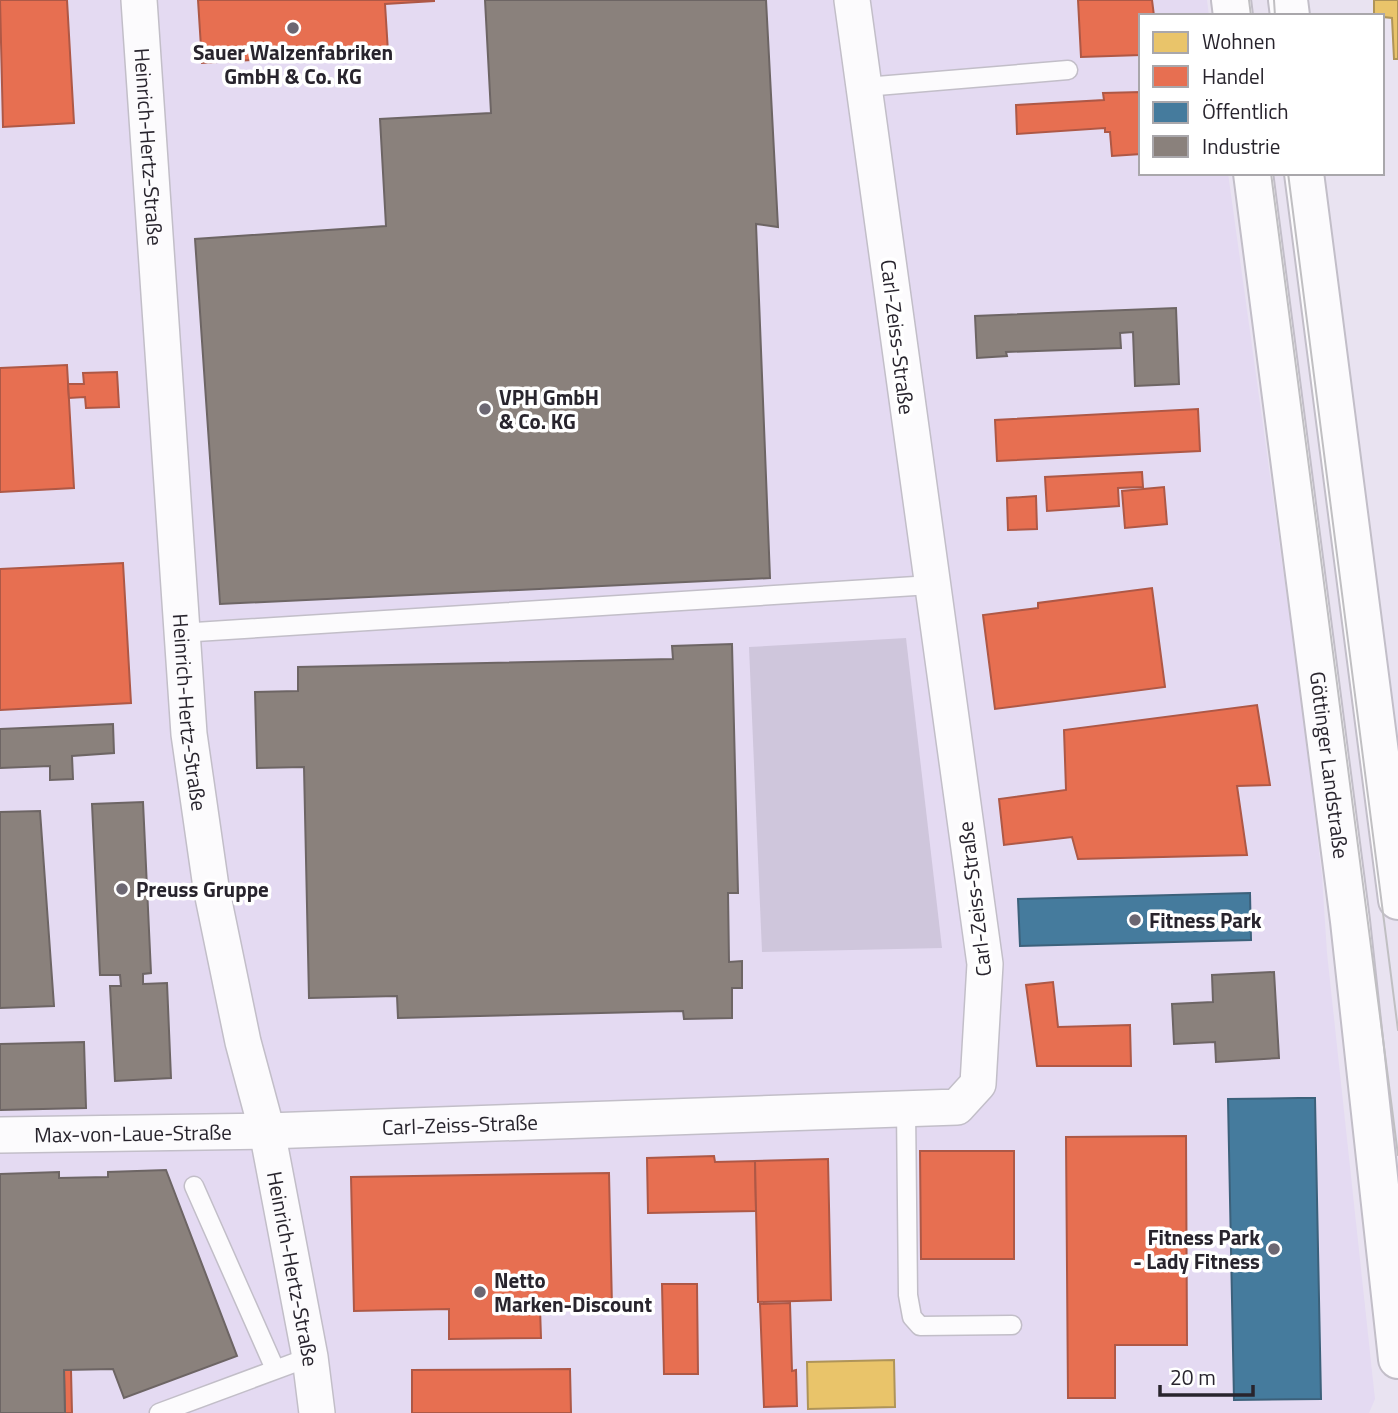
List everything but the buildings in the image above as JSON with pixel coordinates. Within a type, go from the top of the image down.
[{"type":"street","name":"Heinrich-Hertz-Straße","points":[[139,0],[180,633],[189,734],[211,887],[243,1042],[267,1131],[310,1357],[317,1413]]},
{"type":"street","name":"Carl-Zeiss-Straße","points":[[267,1131],[957,1107],[978,1084],[985,964],[852,0]]},
{"type":"street","name":"Göttinger Landstraße","points":[[1253,175],[1351,934],[1398,1359]]},
{"type":"street","points":[[1304,175],[1398,900]]},
{"type":"street","name":"Max-von-Laue-Straße","points":[[0,1136],[267,1131]]},
{"type":"lane","points":[[865,87],[1068,70]]},
{"type":"lane","points":[[180,633],[931,585]]},
{"type":"lane","points":[[906,1109],[908,1283],[912,1317],[920,1326],[1012,1325]]},
{"type":"lane","points":[[194,1186],[275,1370]]},
{"type":"lane","points":[[159,1413],[310,1357]]},
{"type":"shaded area","points":[[0,0],[1207,0],[1209,14],[1139,14],[1139,175],[1228,175],[1301,699],[1322,876],[1327,953],[1375,1399],[1369,1413],[0,1413]]},
{"type":"shaded area","points":[[906,638],[942,948],[762,952],[749,647]]},
{"type":"tram line","points":[[1249,0],[1251,14]]},
{"type":"tram line","points":[[1274,0],[1275,14]]},
{"type":"tram line","points":[[1271,175],[1398,1155]]},
{"type":"tram line","points":[[1288,175],[1398,1030]]},
{"type":"place","name":"Sauer Walzenfabriken GmbH & Co. KG","points":[[293,28]]},
{"type":"place","name":"VPH GmbH & Co. KG","points":[[485,409]]},
{"type":"place","name":"Preuss Gruppe","points":[[122,889]]},
{"type":"place","name":"Fitness Park","points":[[1135,920]]},
{"type":"place","name":"Fitness Park - Lady Fitness","points":[[1274,1249]]},
{"type":"place","name":"Netto Marken-Discount","points":[[480,1292]]}]
